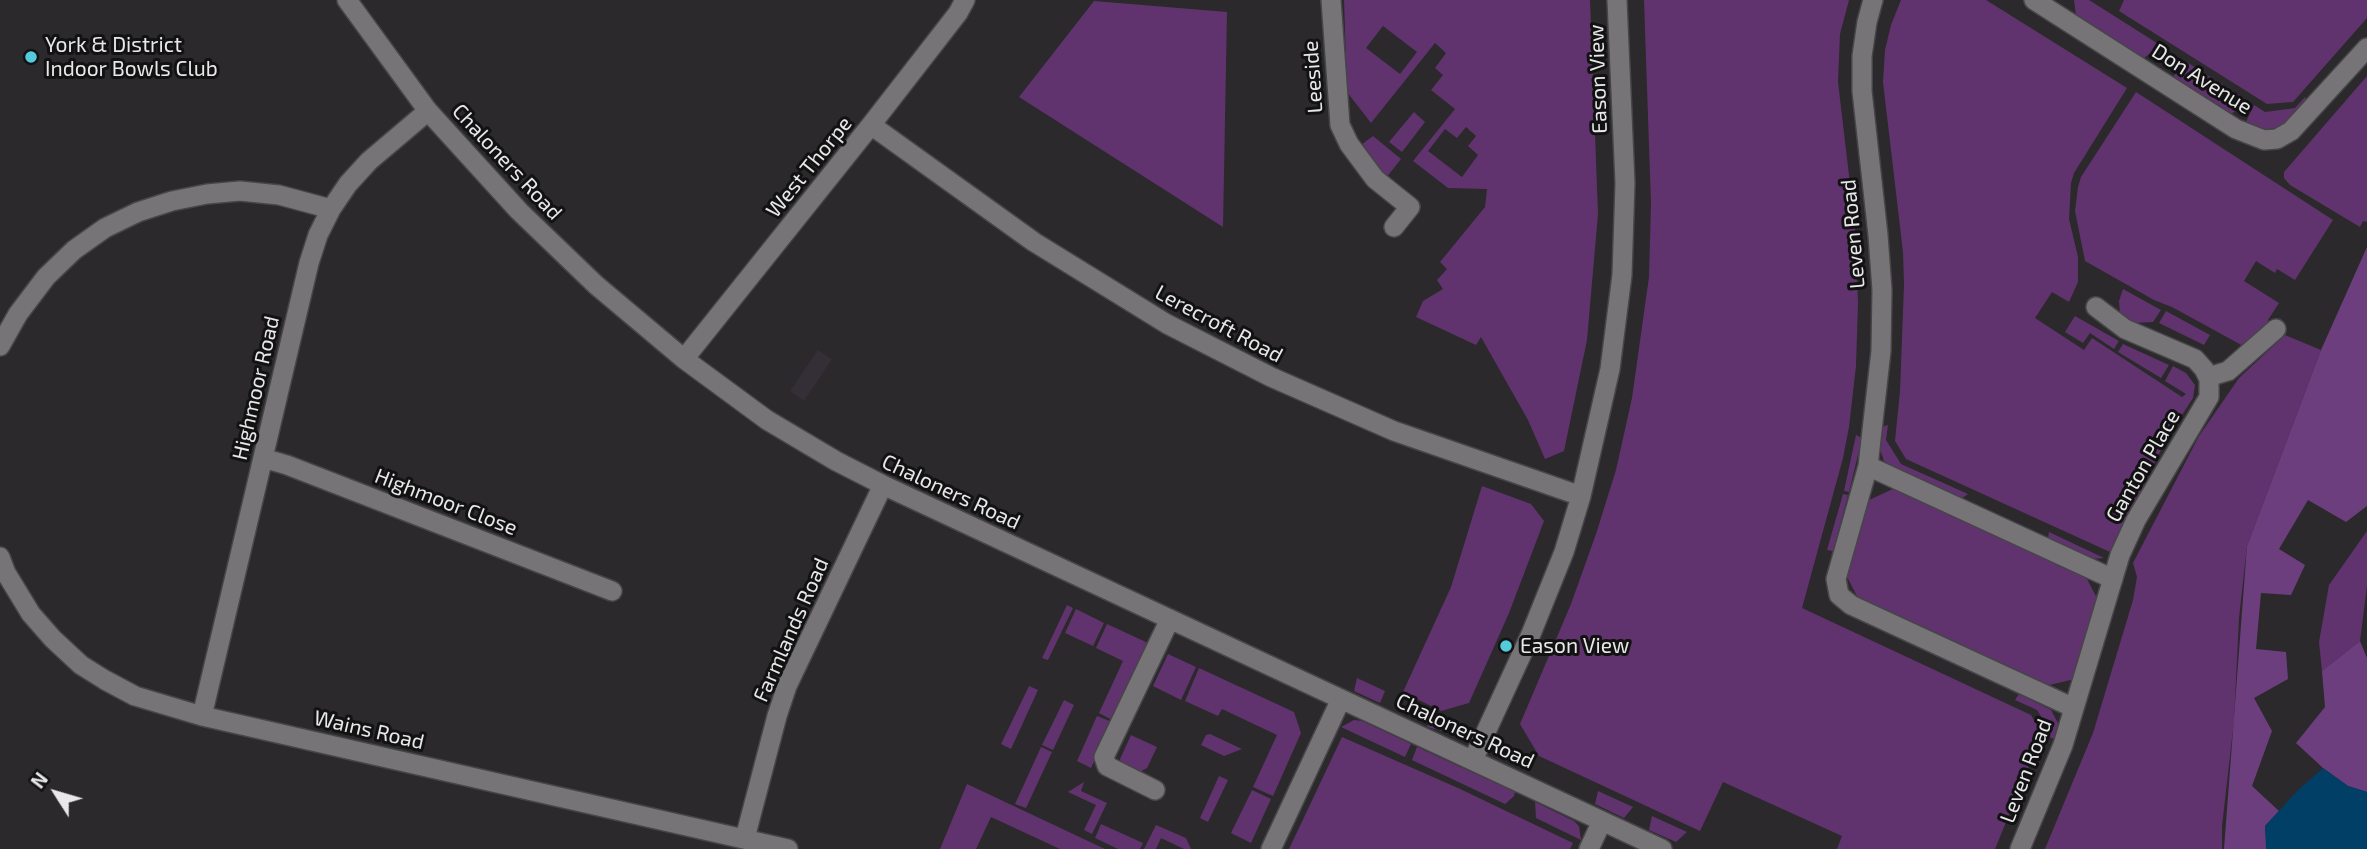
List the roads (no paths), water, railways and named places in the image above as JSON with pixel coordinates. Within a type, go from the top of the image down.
[{"type":"street","name":"Chaloners Road","points":[[347,0],[428,111],[519,211],[596,285],[684,359],[768,420],[836,461],[883,485],[1662,849]]},
{"type":"street","name":"West Thorpe","points":[[684,359],[871,125],[958,13],[965,0]]},
{"type":"street","name":"Leeside","points":[[1331,0],[1340,125],[1349,144],[1375,179],[1414,200],[1394,228]]},
{"type":"street","name":"Eason View","points":[[1474,760],[1564,552],[1581,496],[1610,369],[1622,275],[1625,183],[1617,0]]},
{"type":"street","name":"Leven Road","points":[[1873,0],[1862,56],[1862,91],[1882,289],[1881,351],[1868,466],[1836,579],[1839,595],[1851,605],[2074,708]]},
{"type":"street","name":"Don Avenue","points":[[2034,0],[2061,7],[2236,129],[2264,140],[2277,139],[2291,131],[2367,48]]},
{"type":"street","name":"Highmoor Road","points":[[202,716],[309,263],[318,235],[348,184],[369,161],[428,111]]},
{"type":"street","name":"Lerecroft Road","points":[[871,125],[1034,242],[1167,324],[1271,377],[1394,431],[1581,496]]},
{"type":"street","points":[[0,346],[18,314],[46,277],[105,228],[138,212],[172,201],[240,191],[279,195],[331,209]]},
{"type":"street","points":[[2096,307],[2125,329],[2195,359],[2208,377],[2228,371],[2276,329]]},
{"type":"street","name":"Ganton Place","points":[[2113,579],[2120,555],[2136,520],[2205,406],[2210,386],[2208,377]]},
{"type":"street","name":"Highmoor Close","points":[[263,458],[612,591]]},
{"type":"street","points":[[1868,466],[2113,579]]},
{"type":"street","name":"Farmlands Road","points":[[745,838],[777,716],[788,686],[883,485]]},
{"type":"street","name":"Wains Road","points":[[2,569],[31,614],[53,639],[81,665],[104,681],[135,696],[202,716],[788,849]]},
{"type":"street","name":"Leven Road","points":[[2020,849],[2059,757],[2113,579]]},
{"type":"street","points":[[1155,790],[1107,766],[1104,757],[1170,619]]},
{"type":"street","points":[[1271,849],[1341,699]]},
{"type":"street","points":[[1589,849],[1602,821]]},
{"type":"water","points":[[2323,768],[2348,786],[2367,792],[2367,849],[2266,849],[2265,826],[2297,791]]},
{"type":"place","name":"York & District Indoor Bowls Club","points":[[31,57]]},
{"type":"place","name":"Eason View","points":[[1506,646]]}]
